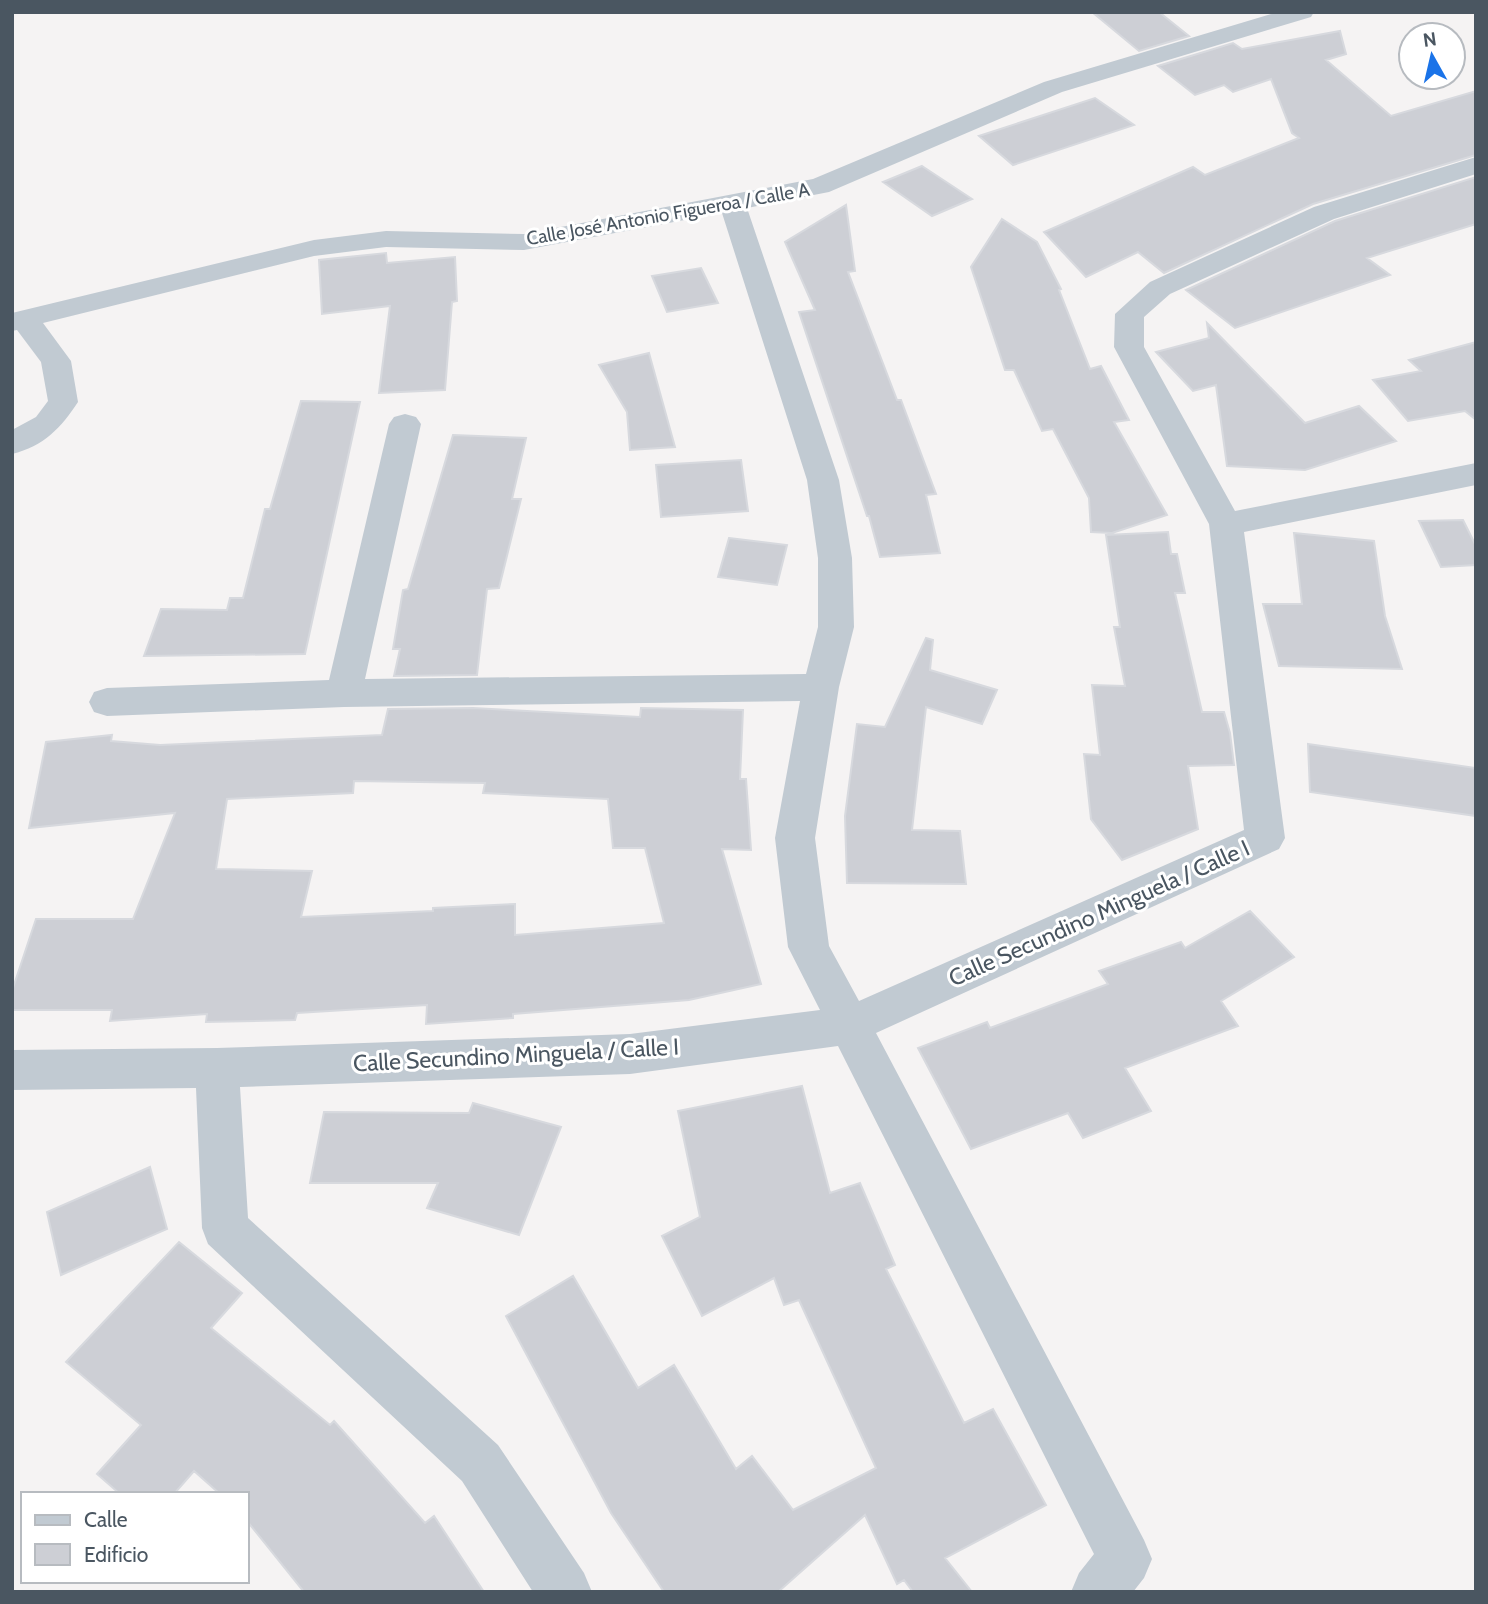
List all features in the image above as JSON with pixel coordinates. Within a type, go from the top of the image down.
[{"type":"street","name":"Calle José Antonio Figueroa / Calle A","points":[[19,321],[314,248],[386,239],[524,242],[820,186],[1053,88],[1303,12]]},
{"type":"street","name":"Calle Secundino Minguela / Calle I","points":[[12,1070],[217,1069],[630,1054],[849,1025],[1265,838],[1226,524],[1129,347],[1129,314],[1160,288],[1324,213],[1476,165]]},
{"type":"street","points":[[732,203],[823,480],[835,558],[836,627],[821,687],[795,838],[809,947],[1125,1559],[1098,1592]]},
{"type":"street","points":[[12,444],[47,424],[63,402],[56,361],[19,321]]},
{"type":"street","points":[[344,693],[405,424]]},
{"type":"street","points":[[1226,524],[1476,474]]},
{"type":"street","points":[[107,702],[344,693],[821,687]]},
{"type":"street","points":[[217,1069],[225,1228],[480,1464],[565,1592]]},
{"type":"building","points":[[1092,12],[1159,12],[1189,36],[1139,51]]},
{"type":"building","points":[[1340,31],[1346,54],[1326,60],[1391,116],[1476,91],[1476,155],[1313,204],[1164,273],[1138,252],[1086,277],[1044,232],[1193,167],[1205,175],[1299,138],[1292,133],[1271,79],[1233,92],[1224,85],[1195,95],[1158,66],[1233,43],[1242,49]]},
{"type":"building","points":[[1095,98],[1134,125],[1013,165],[979,136]]},
{"type":"building","points":[[922,166],[972,199],[932,216],[883,182]]},
{"type":"building","points":[[1476,177],[1476,224],[1367,258],[1390,275],[1235,328],[1186,290],[1335,221]]},
{"type":"building","points":[[846,205],[855,271],[848,272],[897,400],[901,400],[936,494],[926,495],[940,553],[880,557],[869,516],[799,312],[815,310],[785,242]]},
{"type":"building","points":[[1002,219],[1037,242],[1061,289],[1059,290],[1090,369],[1101,366],[1129,420],[1114,422],[1167,515],[1112,533],[1091,532],[1089,498],[1053,429],[1042,431],[1014,370],[1005,370],[971,267]]},
{"type":"building","points":[[386,253],[387,263],[455,257],[457,301],[452,302],[445,390],[379,393],[390,306],[322,314],[319,260]]},
{"type":"building","points":[[701,268],[718,303],[667,312],[652,276]]},
{"type":"building","points":[[1207,323],[1305,423],[1359,406],[1396,441],[1305,470],[1227,466],[1216,385],[1193,391],[1156,352],[1209,338]]},
{"type":"building","points":[[1476,342],[1476,420],[1465,411],[1408,421],[1373,380],[1421,371],[1409,360]]},
{"type":"building","points":[[649,353],[675,447],[630,450],[627,412],[599,365]]},
{"type":"building","points":[[301,401],[360,402],[305,654],[144,656],[161,609],[227,610],[230,598],[243,598],[265,509],[270,509]]},
{"type":"building","points":[[453,435],[526,438],[512,499],[521,499],[499,588],[487,589],[477,675],[394,676],[400,649],[393,649],[403,590],[408,589]]},
{"type":"building","points":[[741,460],[748,511],[661,517],[656,465]]},
{"type":"building","points":[[1463,520],[1476,546],[1476,565],[1441,567],[1419,521]]},
{"type":"building","points":[[1168,532],[1171,554],[1177,554],[1185,593],[1175,593],[1202,712],[1224,712],[1234,765],[1188,766],[1198,829],[1122,860],[1091,819],[1084,754],[1100,755],[1092,685],[1125,686],[1114,627],[1120,627],[1106,535]]},
{"type":"building","points":[[1294,533],[1374,541],[1385,616],[1402,669],[1279,666],[1263,604],[1302,604]]},
{"type":"building","points":[[729,538],[787,545],[777,585],[718,577]]},
{"type":"building","points":[[926,638],[933,640],[930,670],[997,690],[982,724],[926,707],[912,830],[960,831],[966,884],[847,883],[845,816],[857,724],[885,727]]},
{"type":"building","points":[[473,708],[640,717],[641,708],[743,710],[740,779],[746,779],[751,850],[722,849],[761,984],[689,1000],[426,1024],[427,1005],[297,1013],[295,1020],[206,1022],[207,1014],[110,1021],[112,1010],[12,1010],[12,991],[36,919],[133,919],[175,813],[29,828],[46,742],[112,735],[111,741],[160,745],[382,735],[388,709]],"holes":[[[354,781],[485,783],[483,793],[608,799],[613,848],[645,848],[664,923],[515,935],[515,904],[301,917],[312,871],[216,869],[227,799],[353,793]]]},
{"type":"building","points":[[1308,744],[1476,768],[1476,816],[1310,792]]},
{"type":"building","points":[[1250,911],[1294,957],[1221,1001],[1238,1026],[1125,1068],[1151,1111],[1083,1138],[1068,1113],[971,1149],[918,1048],[987,1022],[990,1028],[1108,984],[1099,971],[1181,942],[1185,948]]},
{"type":"building","points":[[802,1086],[830,1193],[860,1183],[895,1265],[886,1269],[964,1423],[993,1409],[1046,1505],[945,1558],[972,1592],[913,1592],[904,1580],[897,1584],[865,1515],[778,1592],[664,1592],[611,1513],[506,1316],[573,1276],[638,1388],[674,1365],[736,1469],[752,1456],[793,1510],[876,1468],[799,1300],[784,1305],[774,1278],[702,1316],[662,1236],[700,1217],[678,1111]]},
{"type":"building","points":[[473,1103],[561,1127],[519,1235],[427,1208],[438,1183],[310,1183],[324,1112],[469,1113]]},
{"type":"building","points":[[150,1167],[167,1229],[61,1275],[47,1212]]},
{"type":"building","points":[[179,1242],[242,1293],[211,1328],[330,1425],[334,1421],[425,1523],[434,1516],[484,1592],[304,1592],[248,1522],[248,1492],[218,1492],[194,1471],[176,1492],[118,1492],[97,1474],[141,1425],[66,1362]]}]
